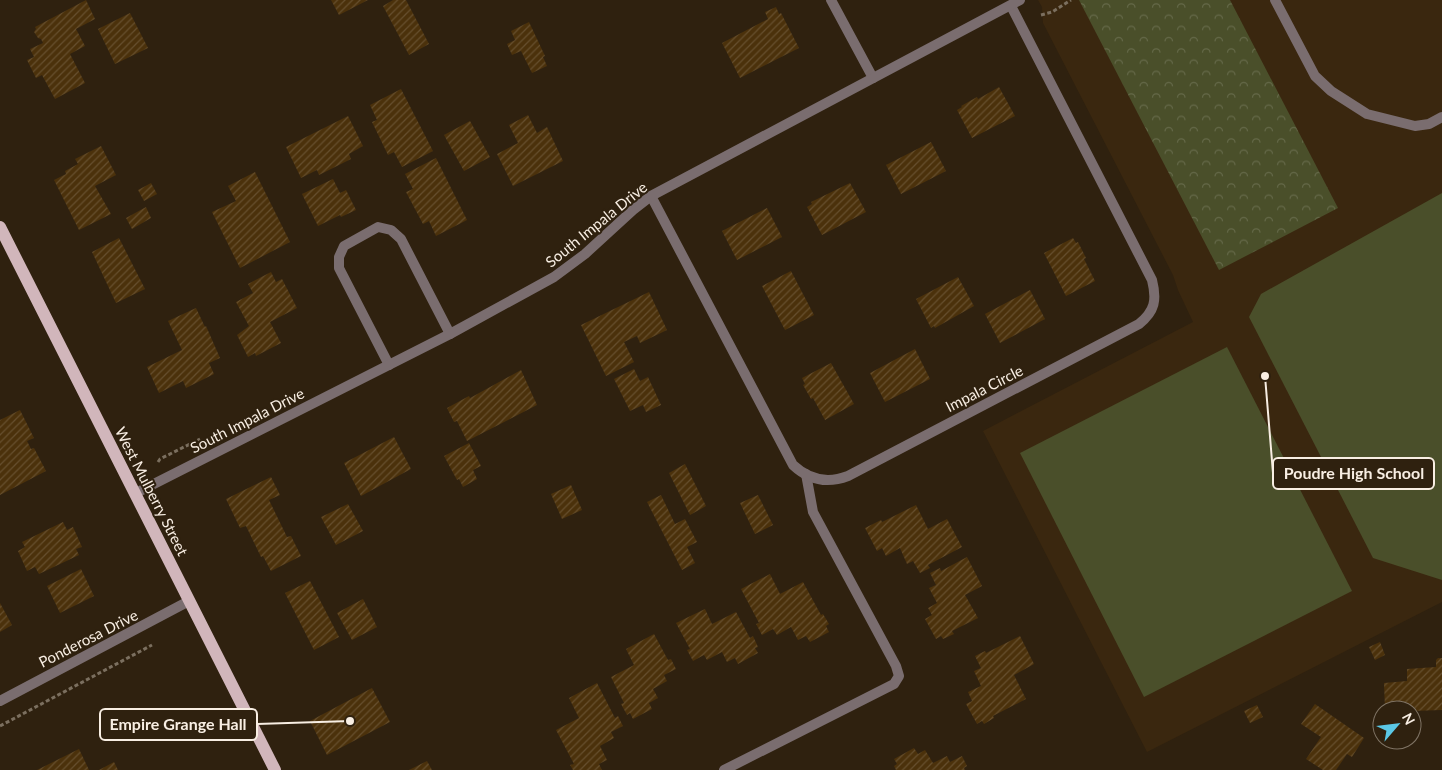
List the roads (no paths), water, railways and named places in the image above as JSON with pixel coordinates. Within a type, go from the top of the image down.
[{"type":"main road","name":"West Mulberry Street","points":[[0,227],[275,770]]},
{"type":"street","points":[[831,0],[873,78]]},
{"type":"street","points":[[1275,0],[1316,76],[1330,91],[1368,114],[1415,126],[1429,124],[1442,117]]},
{"type":"street","name":"South Impala Drive","points":[[136,493],[450,334],[554,278],[585,254],[651,196],[1016,3]]},
{"type":"street","name":"Impala Circle","points":[[806,474],[818,480],[848,476],[1139,324],[1149,315],[1153,307],[1155,293],[1152,280],[1016,3]]},
{"type":"street","points":[[651,196],[793,465],[806,474],[813,512],[896,666],[899,676],[894,684],[724,770]]},
{"type":"street","points":[[389,365],[339,268],[339,257],[344,246],[378,227],[391,230],[401,239],[450,334]]},
{"type":"street","name":"Ponderosa Drive","points":[[0,701],[190,601]]},
{"type":"place","name":"Poudre High School","points":[[1265,376]]},
{"type":"place","name":"Empire Grange Hall","points":[[350,721]]}]
